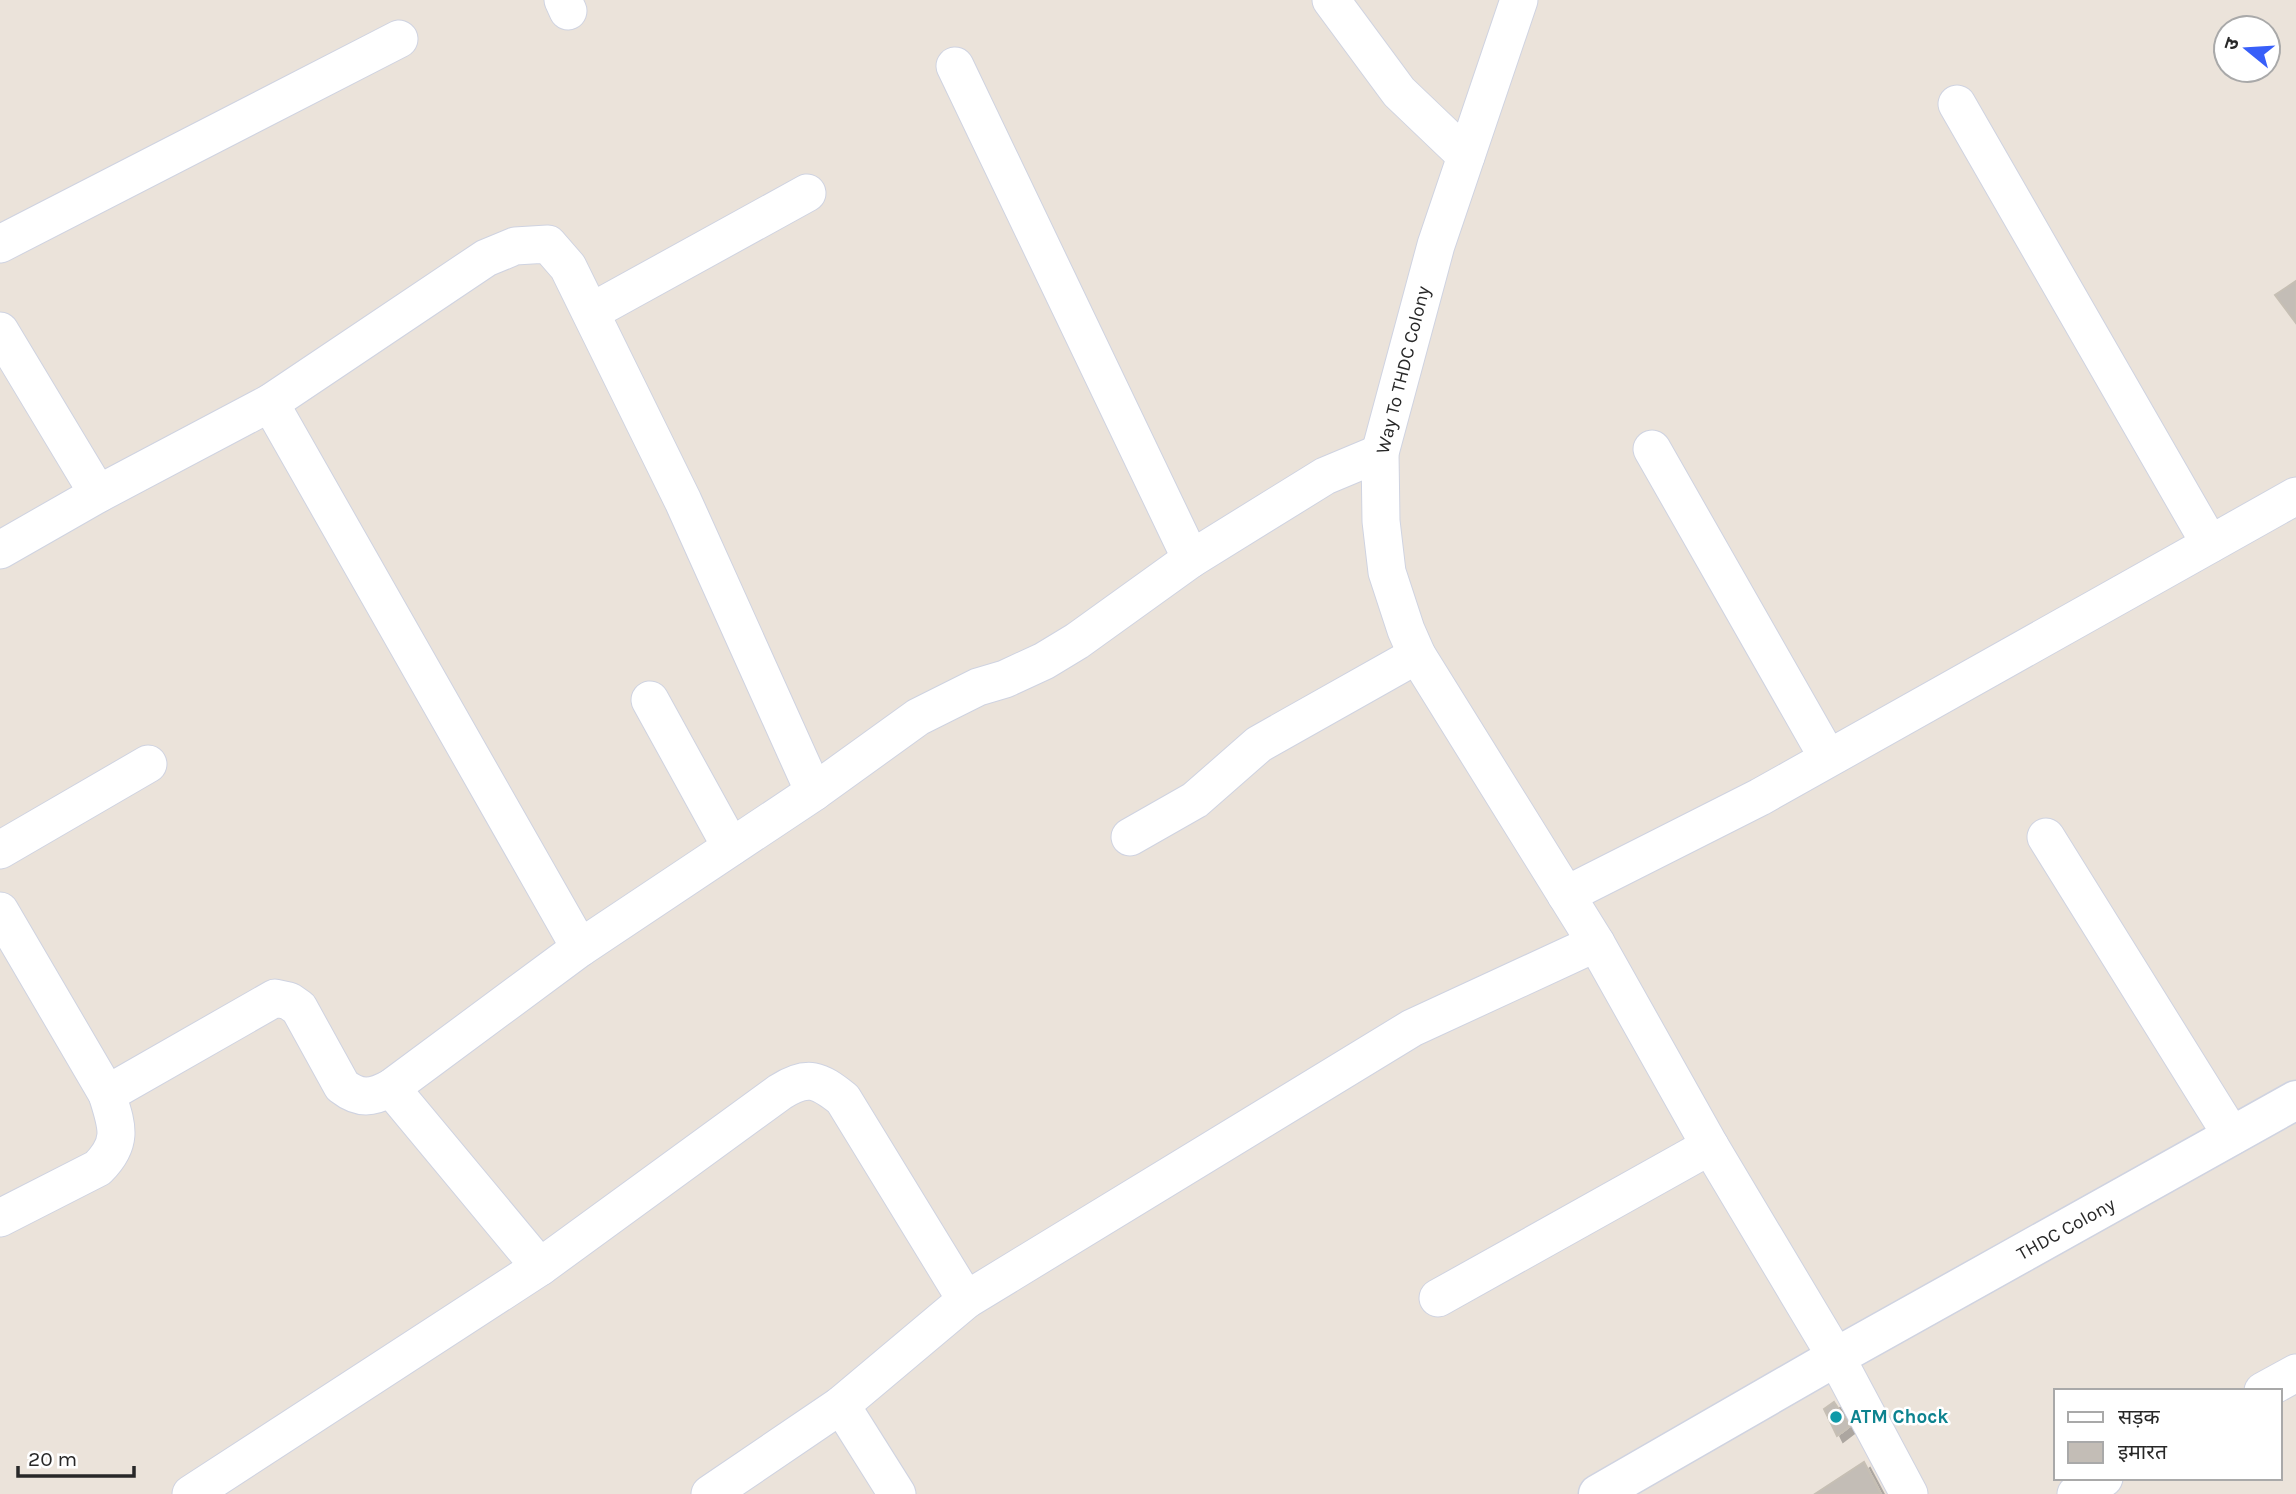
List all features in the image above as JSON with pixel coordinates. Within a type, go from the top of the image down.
[{"type":"street","points":[[1331,0],[1399,92],[1466,156]]},
{"type":"street","name":"Way To THDC Colony","points":[[1519,0],[1436,245],[1380,453],[1381,521],[1387,572],[1406,629],[1418,655],[1580,917]]},
{"type":"street","points":[[0,244],[399,39]]},
{"type":"street","points":[[955,66],[1191,559]]},
{"type":"street","points":[[1957,104],[2210,544]]},
{"type":"street","points":[[591,312],[807,193]]},
{"type":"street","points":[[0,550],[98,494],[270,403],[486,258],[515,246],[548,244],[568,267],[683,501],[814,792]]},
{"type":"street","points":[[0,331],[98,494]]},
{"type":"street","points":[[270,403],[580,948]]},
{"type":"street","points":[[1652,449],[1828,758]]},
{"type":"street","points":[[107,1094],[275,998],[289,1001],[299,1008],[342,1086],[365,1098],[391,1088],[580,948],[814,792],[918,717],[978,687],[1005,679],[1077,641],[1191,559],[1325,476],[1380,453]]},
{"type":"street","points":[[710,1494],[841,1405],[966,1300],[1412,1028],[1760,797],[2296,496]]},
{"type":"street","points":[[1130,837],[1195,800],[1259,744],[1418,655]]},
{"type":"street","points":[[650,700],[731,847]]},
{"type":"street","points":[[0,849],[148,764]]},
{"type":"street","points":[[2046,838],[2232,1136]]},
{"type":"street","points":[[0,911],[107,1094],[116,1125],[116,1143],[110,1156],[98,1168],[0,1218]]},
{"type":"street","points":[[1580,917],[1710,1146],[1836,1357],[1909,1494]]},
{"type":"street","points":[[191,1494],[540,1267],[793,1083],[813,1080],[825,1085],[843,1100],[966,1300]]},
{"type":"street","points":[[391,1088],[540,1267]]},
{"type":"street","name":"THDC Colony","points":[[1598,1494],[1836,1357],[2296,1100]]},
{"type":"street","points":[[1438,1298],[1710,1146]]},
{"type":"street","points":[[2267,1389],[2296,1373]]},
{"type":"street","points":[[841,1405],[897,1494]]},
{"type":"street","points":[[2076,1494],[2101,1480]]},
{"type":"building","points":[[2296,281],[2296,323],[2275,295]]},
{"type":"building","name":"ATM Chock","points":[[1834,1402],[1850,1426],[1837,1436],[1824,1409]]},
{"type":"building","points":[[1864,1462],[1881,1494],[1815,1494]]},
{"type":"place","name":"ATM Chock","points":[[1836,1417]]}]
